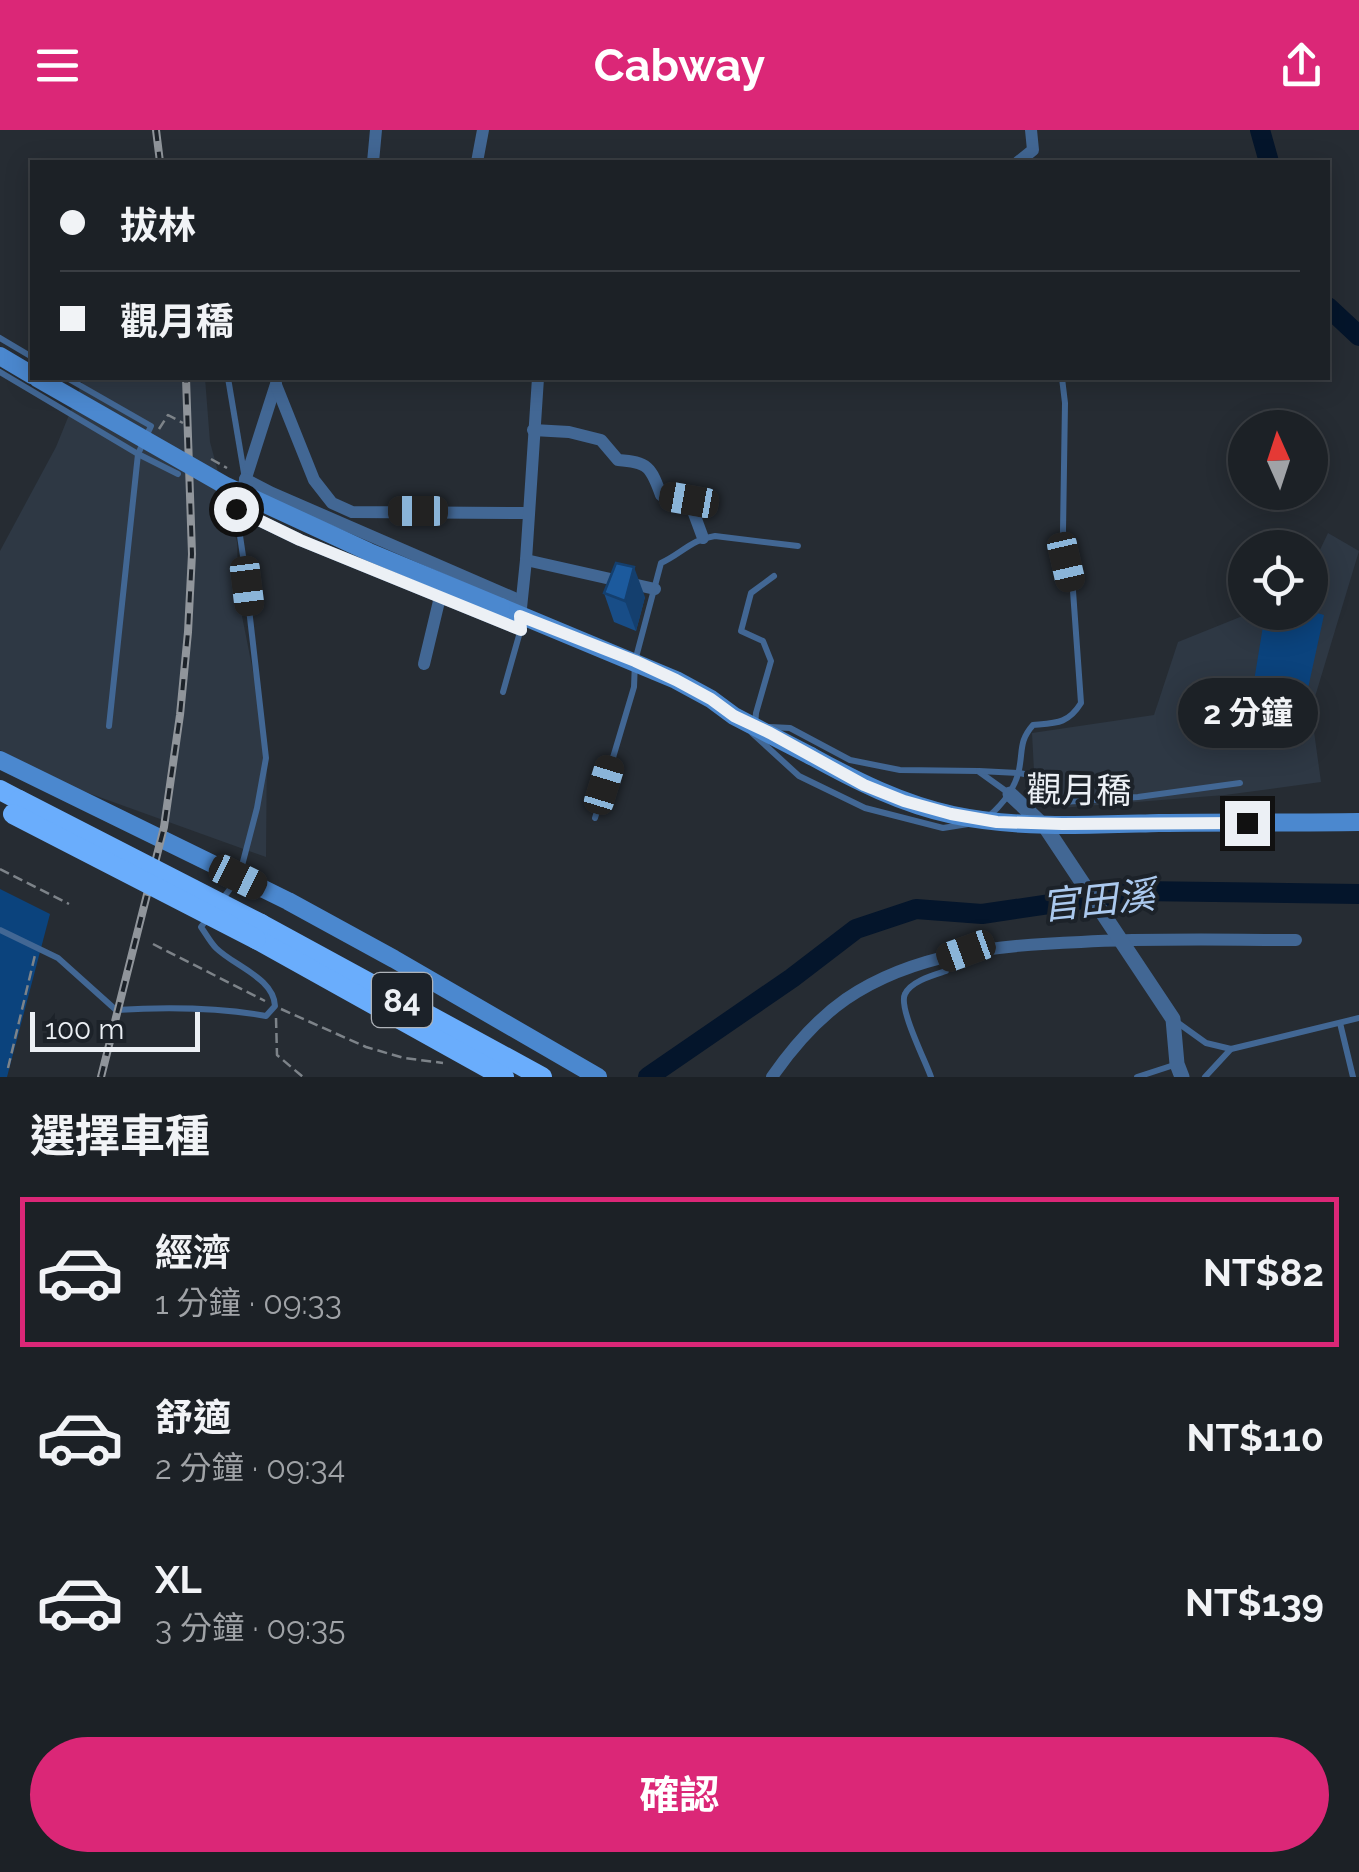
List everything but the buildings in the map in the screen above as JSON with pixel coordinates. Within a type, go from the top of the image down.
[{"type":"highway","name":"84","points":[[0,790],[261,924],[542,1077]]},
{"type":"highway","name":"84","points":[[0,808],[256,939],[504,1077]]},
{"type":"main road","name":"觀月穚","points":[[4,362],[30,374]]},
{"type":"main road","name":"觀月穚","points":[[42,380],[226,486],[370,552],[635,661],[864,785],[904,801],[997,822],[1359,822]]},
{"type":"main road","points":[[0,760],[288,901],[598,1077]]},
{"type":"street","points":[[373,160],[376,130]]},
{"type":"street","points":[[477,160],[483,130]]},
{"type":"street","points":[[1020,160],[1033,150],[1031,130]]},
{"type":"street","points":[[521,615],[538,380]]},
{"type":"street","points":[[277,381],[236,509],[300,540],[440,597],[521,615]]},
{"type":"street","points":[[277,381],[314,480],[332,503],[352,512],[528,512]]},
{"type":"street","points":[[533,430],[569,432],[602,440],[618,460],[640,462],[653,472],[661,495],[689,500],[702,538]]},
{"type":"street","points":[[245,479],[521,615]]},
{"type":"street","points":[[526,560],[655,589]]},
{"type":"street","points":[[424,664],[440,597]]},
{"type":"street","points":[[1010,794],[1046,828],[1173,1019],[1180,1071]]},
{"type":"street","points":[[772,1077],[793,1046],[845,1000],[901,970],[966,951],[1120,940],[1296,940]]},
{"type":"lane","points":[[0,338],[4,362],[30,380]]},
{"type":"lane","points":[[4,362],[30,357]]},
{"type":"lane","points":[[30,380],[138,454],[178,474]]},
{"type":"lane","points":[[71,380],[154,428],[138,454],[109,726]]},
{"type":"lane","points":[[228,380],[245,479]]},
{"type":"lane","points":[[734,716],[800,776],[865,808],[944,828],[974,823],[991,815],[1010,794],[1019,772],[1024,736],[1033,725],[1073,716],[1081,702],[1073,592],[1063,531],[1062,380]]},
{"type":"lane","points":[[0,930],[58,958],[116,1010],[234,1010],[266,1016],[275,1006],[275,997],[264,983],[217,949],[201,927],[238,877],[266,758],[236,509],[224,478],[206,468]]},
{"type":"lane","points":[[594,818],[634,687],[635,661],[660,563],[693,541],[715,536],[798,546]]},
{"type":"lane","points":[[774,576],[751,593],[742,630],[763,642],[770,661],[754,727],[790,728],[850,760],[900,770],[1019,772],[1046,778],[1062,802],[1138,797],[1240,783]]},
{"type":"lane","points":[[502,692],[521,615]]},
{"type":"lane","points":[[978,770],[1010,794]]},
{"type":"lane","points":[[930,1077],[903,996],[911,986],[946,970],[947,958]]},
{"type":"lane","points":[[1173,1019],[1206,1043],[1230,1048],[1359,1018]]},
{"type":"lane","points":[[1340,1023],[1353,1077]]},
{"type":"lane","points":[[1205,1077],[1230,1048]]},
{"type":"lane","points":[[1137,1077],[1180,1071]]},
{"type":"path","points":[[154,428],[168,415],[182,424]]},
{"type":"path","points":[[0,870],[69,904]]},
{"type":"path","points":[[153,944],[366,1047],[404,1058],[444,1063]]},
{"type":"path","points":[[8,1068],[37,949]]},
{"type":"path","points":[[275,1006],[277,1055],[303,1077]]},
{"type":"shaded area","points":[[83,380],[205,380],[210,442],[237,542],[239,601],[267,742],[266,857],[77,789],[0,750],[0,551],[56,447]]},
{"type":"shaded area","points":[[1328,533],[1359,551],[1311,710],[1321,782],[1225,795],[1060,808],[1034,771],[1032,733],[1154,715],[1178,642],[1228,622],[1228,630],[1328,630]]},
{"type":"shaded area","points":[[1262,630],[1321,630],[1295,748],[1286,749],[1287,734],[1268,742],[1261,738],[1248,718]]},
{"type":"shaded area","points":[[0,889],[50,914],[7,1077],[0,1077]]},
{"type":"waterway","name":"官田溪","points":[[1260,130],[1268,160]]},
{"type":"waterway","name":"官田溪","points":[[1330,309],[1359,336]]},
{"type":"waterway","name":"官田溪","points":[[648,1077],[856,929],[916,909],[982,914],[1138,891],[1359,894]]},
{"type":"railway","points":[[156,130],[160,160]]},
{"type":"railway","points":[[101,1077],[164,827],[180,715],[192,554],[186,380]]},
{"type":"route","points":[[236,509],[300,540],[521,630],[520,616],[635,661],[864,785],[904,801],[997,822],[1247,823]]}]
